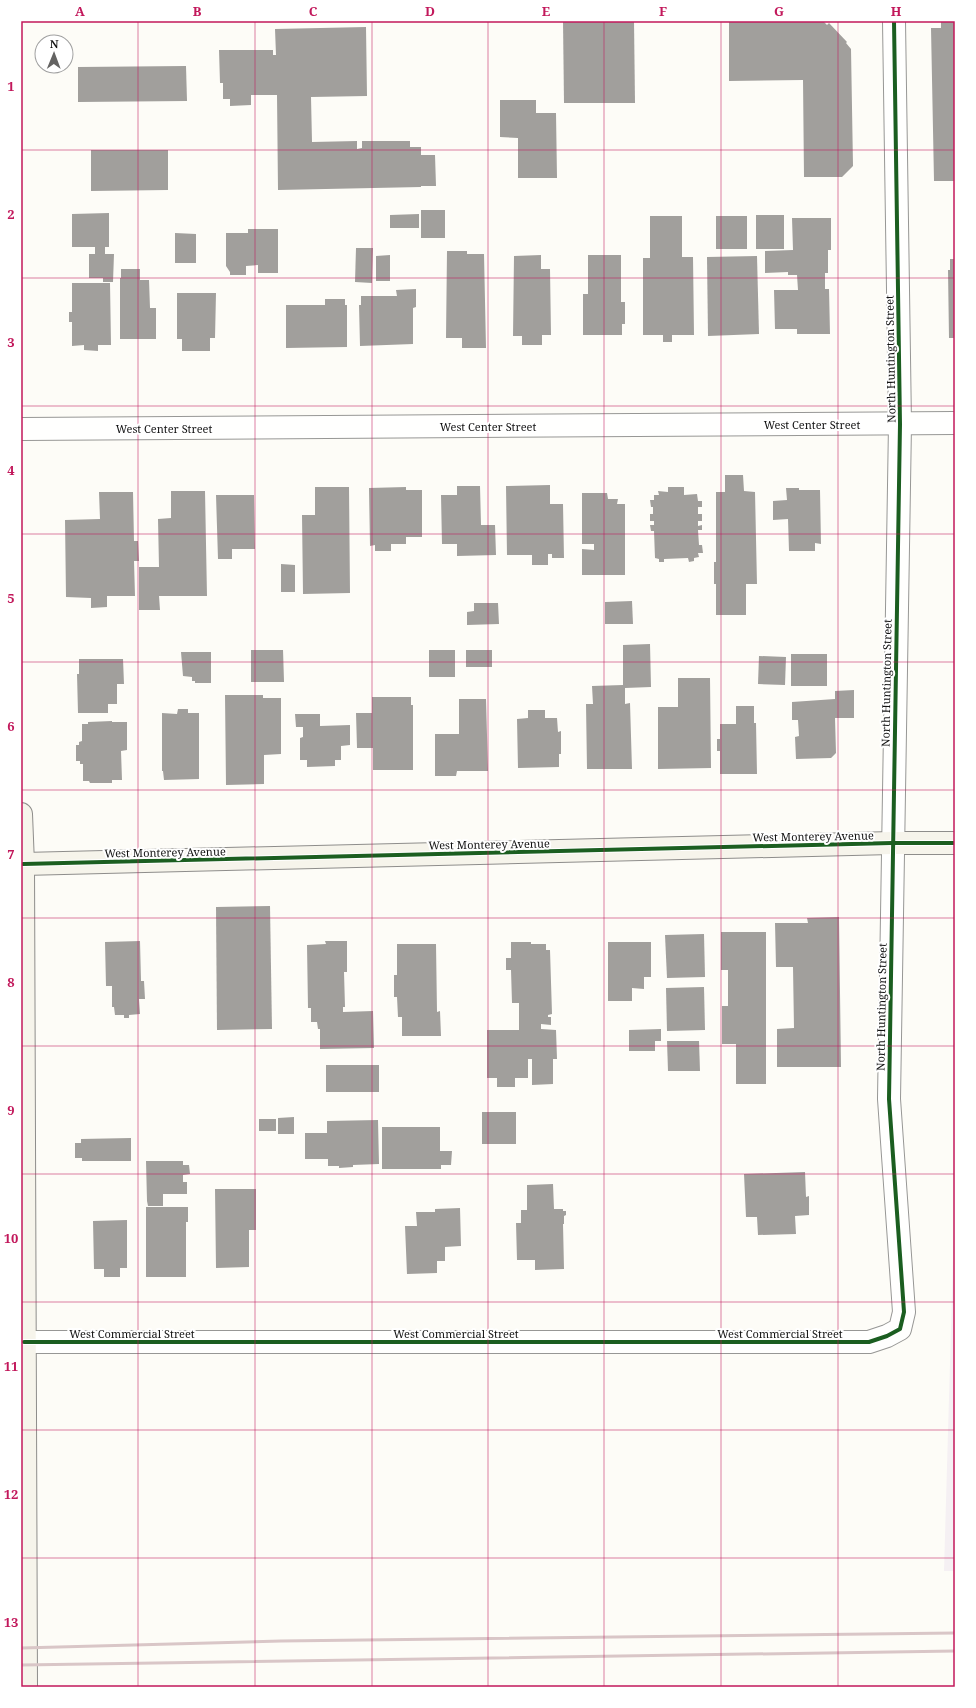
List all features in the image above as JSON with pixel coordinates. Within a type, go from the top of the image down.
[{"type":"street","name":"North Huntington Street","points":[[887,1336],[900,1329],[904,1312],[889,1099],[900,424],[894,21]]},
{"type":"street","name":"West Center Street","points":[[21,429],[955,423]]},
{"type":"street","points":[[21,814],[24,864],[22,1199],[26,1687]]},
{"type":"street","name":"West Monterey Avenue","points":[[24,864],[892,843],[955,843]]},
{"type":"street","name":"West Commercial Street","points":[[24,1342],[869,1342],[887,1336]]},
{"type":"shaded area","points":[[955,1191],[955,1571],[944,1571]]},
{"type":"building","points":[[563,21],[634,21],[635,103],[564,103]]},
{"type":"building","points":[[823,21],[827,25],[829,23],[847,42],[846,43],[851,49],[853,166],[842,177],[804,177],[803,80],[729,81],[729,22]]},
{"type":"building","points":[[941,21],[955,21],[955,181],[934,181],[931,28],[941,28]]},
{"type":"building","points":[[366,27],[367,96],[311,97],[312,142],[357,141],[357,149],[362,148],[362,141],[410,141],[410,147],[421,147],[421,155],[435,155],[436,186],[278,190],[277,95],[251,95],[251,105],[230,106],[230,99],[223,99],[223,83],[220,83],[219,50],[273,50],[273,55],[276,55],[275,29]]},
{"type":"building","points":[[186,66],[187,101],[78,102],[78,67]]},
{"type":"building","points":[[500,100],[536,100],[536,113],[556,113],[557,178],[518,178],[518,138],[500,137]]},
{"type":"building","points":[[91,150],[168,150],[168,190],[91,191]]},
{"type":"building","points":[[421,210],[445,210],[445,238],[421,238]]},
{"type":"building","points":[[109,213],[109,247],[105,247],[105,254],[114,254],[113,282],[103,282],[103,278],[89,278],[89,254],[95,254],[95,247],[72,247],[72,214]]},
{"type":"building","points":[[419,214],[419,228],[390,228],[390,215]]},
{"type":"building","points":[[756,215],[784,215],[784,249],[756,249]]},
{"type":"building","points":[[650,216],[682,216],[682,257],[693,257],[694,335],[672,335],[672,342],[663,342],[663,335],[643,335],[643,258],[650,258]]},
{"type":"building","points":[[716,216],[747,216],[747,249],[716,249]]},
{"type":"building","points":[[792,218],[831,218],[831,250],[828,250],[828,273],[825,273],[825,289],[829,289],[830,334],[797,334],[797,329],[775,329],[774,290],[798,290],[797,275],[788,275],[788,272],[765,273],[765,251],[793,250]]},
{"type":"building","points":[[248,229],[278,229],[278,273],[258,273],[258,265],[246,266],[246,275],[230,275],[230,272],[226,266],[226,233],[248,233]]},
{"type":"building","points":[[175,233],[196,234],[196,263],[175,263]]},
{"type":"building","points":[[356,248],[373,248],[372,283],[355,282]]},
{"type":"building","points":[[447,251],[467,251],[467,254],[484,254],[486,348],[462,348],[462,338],[446,338]]},
{"type":"building","points":[[390,255],[390,281],[376,281],[376,256]]},
{"type":"building","points":[[541,255],[541,269],[550,269],[551,335],[542,335],[542,345],[522,345],[522,336],[513,336],[514,256]]},
{"type":"building","points":[[588,255],[621,255],[621,302],[625,302],[625,324],[622,324],[622,335],[583,335],[583,294],[588,294]]},
{"type":"building","points":[[757,256],[759,334],[708,336],[707,257]]},
{"type":"building","points":[[950,259],[955,259],[955,338],[949,338],[948,270],[950,270]]},
{"type":"building","points":[[121,269],[140,269],[140,280],[149,280],[150,308],[156,308],[156,339],[120,339]]},
{"type":"building","points":[[72,283],[110,283],[111,345],[98,345],[98,351],[84,350],[84,345],[72,346],[72,322],[69,322],[69,312],[72,312]]},
{"type":"building","points":[[416,289],[416,307],[413,308],[413,344],[360,346],[359,305],[361,305],[361,296],[397,296],[396,290]]},
{"type":"building","points":[[177,293],[216,293],[215,338],[210,338],[210,351],[182,351],[182,339],[177,339]]},
{"type":"building","points":[[325,299],[345,299],[345,305],[347,305],[347,347],[286,348],[286,305],[325,305]]},
{"type":"building","points":[[725,475],[743,475],[744,491],[755,492],[757,584],[746,584],[746,615],[716,615],[714,562],[716,562],[716,492],[725,492]]},
{"type":"building","points":[[550,485],[550,504],[563,504],[564,558],[552,558],[552,554],[548,554],[548,565],[532,565],[532,555],[507,555],[506,486]]},
{"type":"building","points":[[457,486],[480,486],[481,525],[495,525],[496,555],[457,556],[457,544],[442,544],[441,495],[457,495]]},
{"type":"building","points":[[315,487],[349,487],[350,593],[303,594],[302,515],[315,515]]},
{"type":"building","points":[[406,487],[406,490],[422,490],[422,537],[406,537],[406,544],[391,544],[391,551],[375,551],[375,545],[370,546],[369,488]]},
{"type":"building","points":[[668,487],[684,487],[684,495],[697,494],[698,501],[702,501],[702,507],[698,507],[698,514],[702,514],[702,521],[698,521],[698,526],[702,525],[702,530],[698,530],[699,545],[702,545],[703,553],[698,553],[699,557],[694,558],[694,561],[689,562],[688,558],[664,559],[664,562],[659,562],[659,559],[655,558],[654,531],[651,531],[650,525],[654,525],[654,521],[650,521],[650,514],[653,514],[653,507],[651,507],[650,500],[654,500],[654,495],[659,495],[658,491],[668,492]]},
{"type":"building","points":[[786,488],[799,488],[799,490],[820,490],[821,544],[815,543],[815,551],[789,551],[788,519],[773,520],[773,501],[787,500]]},
{"type":"building","points":[[171,491],[205,491],[207,596],[159,596],[160,610],[139,610],[139,567],[159,567],[158,519],[171,518]]},
{"type":"building","points":[[99,492],[133,492],[134,541],[138,541],[139,561],[134,561],[135,596],[107,596],[107,607],[91,608],[91,598],[66,597],[65,520],[100,519]]},
{"type":"building","points":[[582,493],[607,493],[608,499],[618,499],[617,504],[625,504],[625,575],[582,575],[582,549],[594,550],[594,544],[582,544]]},
{"type":"building","points":[[216,495],[254,495],[255,549],[232,549],[232,559],[218,559]]},
{"type":"building","points":[[281,564],[295,565],[295,592],[281,592]]},
{"type":"building","points":[[632,601],[633,624],[605,624],[605,602]]},
{"type":"building","points":[[474,603],[498,603],[499,624],[467,625],[467,612],[474,611]]},
{"type":"building","points":[[650,644],[651,687],[625,688],[625,704],[630,703],[632,769],[587,769],[586,704],[593,704],[592,686],[623,685],[623,645]]},
{"type":"building","points":[[251,650],[283,650],[284,682],[251,682]]},
{"type":"building","points":[[429,650],[455,650],[455,677],[429,677]]},
{"type":"building","points":[[466,650],[492,650],[492,667],[466,667]]},
{"type":"building","points":[[181,652],[211,652],[211,683],[195,683],[195,681],[192,681],[192,677],[183,676]]},
{"type":"building","points":[[791,654],[827,654],[827,686],[791,686]]},
{"type":"building","points":[[759,656],[786,657],[785,685],[758,684]]},
{"type":"building","points":[[79,659],[123,659],[124,684],[117,684],[117,704],[108,704],[108,713],[78,713],[77,674],[79,674]]},
{"type":"building","points":[[678,678],[710,678],[711,768],[658,769],[658,707],[678,707]]},
{"type":"building","points":[[854,690],[854,718],[835,718],[836,753],[831,758],[796,759],[795,737],[799,736],[798,720],[792,720],[792,702],[835,699],[835,691]]},
{"type":"building","points":[[225,695],[263,695],[263,698],[281,698],[281,754],[264,755],[264,784],[226,785]]},
{"type":"building","points":[[372,697],[411,697],[411,705],[413,705],[413,770],[373,770],[373,748],[357,748],[356,713],[372,713]]},
{"type":"building","points":[[459,699],[486,699],[488,771],[457,771],[456,776],[435,776],[435,734],[459,734]]},
{"type":"building","points":[[736,706],[754,706],[754,723],[756,723],[757,774],[720,774],[720,751],[717,751],[717,739],[720,739],[720,724],[736,724]]},
{"type":"building","points":[[178,709],[188,709],[188,713],[199,713],[199,779],[164,780],[162,771],[162,713],[177,714]]},
{"type":"building","points":[[528,710],[545,710],[545,718],[557,718],[558,732],[561,731],[561,754],[559,754],[559,767],[518,768],[517,719],[528,718]]},
{"type":"building","points":[[295,714],[320,714],[320,726],[350,725],[350,745],[341,746],[341,760],[335,760],[335,766],[307,767],[307,760],[300,760],[300,738],[303,737],[303,727],[296,727]]},
{"type":"building","points":[[88,722],[127,722],[127,750],[121,751],[122,780],[112,780],[112,783],[90,783],[89,781],[83,781],[83,764],[80,764],[80,761],[76,761],[76,745],[79,745],[79,742],[82,741],[82,724],[88,724]]},
{"type":"building","points":[[270,906],[272,1029],[217,1030],[216,907]]},
{"type":"building","points":[[839,917],[841,1067],[777,1067],[777,1029],[794,1028],[793,967],[776,967],[775,923],[808,923],[807,918]]},
{"type":"building","points":[[721,932],[766,932],[766,1084],[736,1084],[736,1044],[722,1044],[722,1006],[728,1006],[728,970],[721,970]]},
{"type":"building","points":[[704,934],[705,977],[667,978],[665,935]]},
{"type":"building","points":[[140,941],[141,981],[144,981],[145,999],[139,999],[140,1014],[129,1015],[129,1018],[124,1018],[124,1015],[115,1015],[114,1007],[112,1007],[112,986],[106,986],[105,942]]},
{"type":"building","points":[[325,941],[347,941],[347,972],[344,972],[345,1007],[343,1007],[343,1012],[373,1011],[374,1048],[320,1049],[320,1029],[318,1029],[317,1022],[311,1022],[311,1008],[308,1008],[307,945],[326,944]]},
{"type":"building","points":[[511,942],[546,944],[546,950],[550,950],[552,1014],[548,1015],[548,1017],[551,1017],[551,1025],[541,1024],[541,1029],[556,1030],[557,1059],[553,1059],[553,1084],[532,1085],[532,1059],[528,1059],[528,1078],[515,1078],[515,1087],[497,1087],[497,1078],[487,1078],[487,1030],[519,1030],[519,1003],[512,1003],[511,970],[506,970],[506,958],[511,958]]},
{"type":"building","points":[[608,942],[651,942],[651,977],[644,977],[644,989],[632,988],[632,1001],[608,1001]]},
{"type":"building","points":[[397,944],[436,944],[437,1012],[440,1011],[441,1036],[402,1036],[402,1017],[398,1017],[397,997],[394,997],[394,975],[397,975]]},
{"type":"building","points":[[704,987],[705,1030],[667,1031],[666,988]]},
{"type":"building","points":[[661,1029],[661,1041],[655,1041],[655,1051],[629,1051],[629,1030]]},
{"type":"building","points":[[667,1041],[699,1041],[700,1071],[668,1071]]},
{"type":"building","points":[[326,1065],[379,1065],[379,1092],[326,1092]]},
{"type":"building","points":[[482,1112],[516,1112],[516,1144],[482,1144]]},
{"type":"building","points":[[294,1117],[294,1134],[278,1134],[278,1118]]},
{"type":"building","points":[[259,1119],[276,1119],[276,1131],[259,1131]]},
{"type":"building","points":[[378,1120],[379,1164],[353,1165],[353,1167],[339,1168],[339,1166],[328,1166],[328,1159],[305,1159],[305,1133],[327,1133],[327,1121]]},
{"type":"building","points":[[382,1127],[440,1127],[440,1151],[452,1151],[451,1165],[441,1165],[441,1169],[382,1169]]},
{"type":"building","points":[[131,1138],[131,1161],[82,1161],[82,1158],[75,1158],[75,1143],[81,1143],[81,1139]]},
{"type":"building","points":[[146,1161],[183,1161],[183,1165],[189,1165],[190,1174],[183,1175],[183,1182],[187,1182],[187,1194],[163,1194],[163,1206],[148,1206]]},
{"type":"building","points":[[805,1172],[806,1197],[809,1196],[809,1215],[795,1216],[796,1234],[758,1235],[757,1217],[746,1217],[744,1174]]},
{"type":"building","points":[[553,1184],[554,1209],[563,1209],[563,1211],[566,1211],[563,1224],[564,1269],[535,1270],[535,1260],[517,1260],[516,1223],[521,1223],[521,1210],[527,1210],[527,1185]]},
{"type":"building","points":[[215,1189],[256,1189],[256,1230],[249,1230],[249,1267],[216,1268]]},
{"type":"building","points":[[146,1207],[188,1207],[188,1222],[186,1222],[186,1277],[146,1277]]},
{"type":"building","points":[[460,1208],[461,1246],[445,1247],[445,1261],[437,1261],[437,1273],[407,1274],[405,1226],[417,1226],[416,1212],[435,1212],[435,1209]]},
{"type":"building","points":[[127,1220],[127,1268],[120,1268],[120,1277],[104,1277],[104,1269],[94,1269],[93,1221]]},
{"type":"railway","points":[[21,1648],[281,1641],[955,1633]]},
{"type":"railway","points":[[21,1665],[955,1651]]},
{"type":"cycle path","points":[[24,1342],[869,1342],[887,1336],[900,1329],[904,1312],[889,1099],[900,424],[894,21]]},
{"type":"cycle path","points":[[23,864],[892,843],[955,843]]}]
